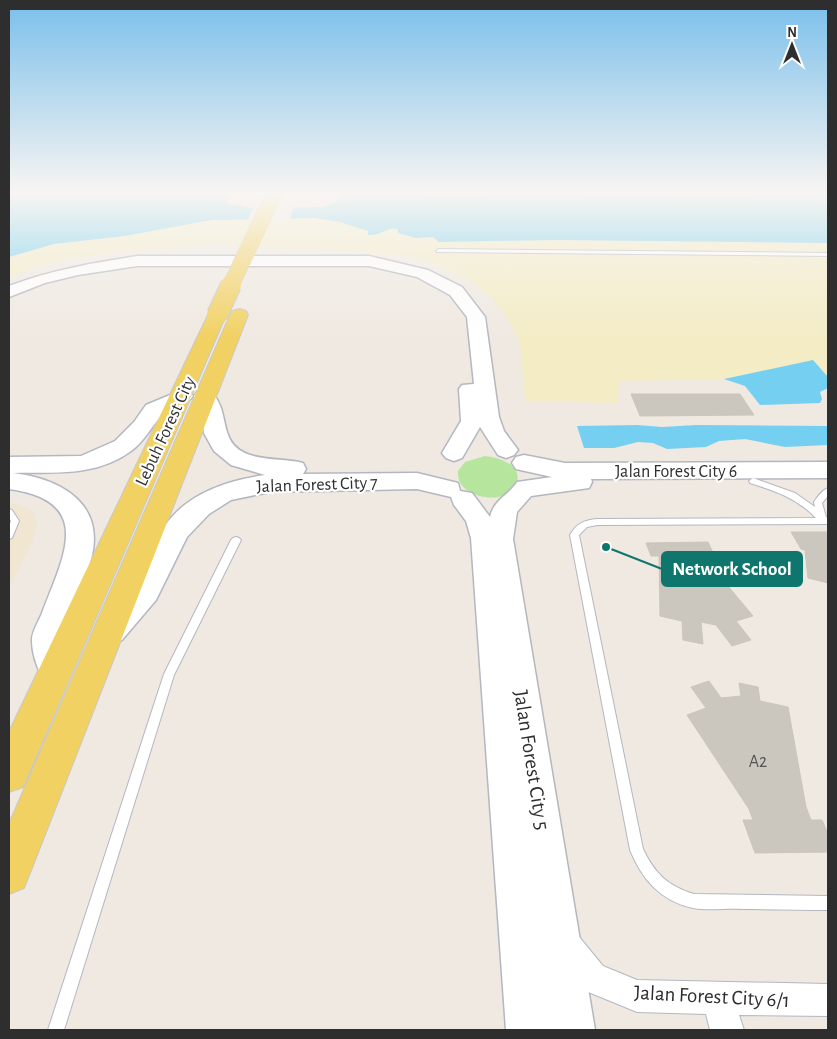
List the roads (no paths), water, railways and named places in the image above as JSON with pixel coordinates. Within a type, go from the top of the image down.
[{"type":"main road","name":"Lebuh Forest City","points":[[9,773],[56,670],[193,396],[234,309],[258,240]]},
{"type":"main road","points":[[253,280],[269,240]]},
{"type":"main road","name":"Lebuh Forest City","points":[[9,873],[106,636],[193,396]]},
{"type":"street","points":[[9,292],[38,280],[77,270],[137,261],[369,261],[422,274],[456,291],[476,317],[488,417],[493,433],[519,474]]},
{"type":"street","points":[[9,299],[44,284],[80,274],[135,266],[366,266],[414,278],[445,294],[463,318],[472,421],[442,469],[442,476],[456,494],[492,504],[502,503],[519,474]]},
{"type":"street","points":[[9,465],[84,464],[123,446],[142,428],[154,410],[193,396]]},
{"type":"street","name":"Jalan Forest City 7","points":[[193,396],[214,415],[217,438],[233,455],[248,463],[271,468],[411,468],[432,465],[451,455]]},
{"type":"street","points":[[451,455],[479,446],[519,474]]},
{"type":"street","name":"Jalan Forest City 6","points":[[519,474],[565,471],[828,470]]},
{"type":"street","name":"Jalan Forest City 6","points":[[519,474],[567,482],[828,481]]},
{"type":"street","name":"Jalan Forest City 5","points":[[519,474],[505,509],[499,538],[572,1030]]},
{"type":"street","points":[[9,481],[34,484],[58,495],[72,509],[79,525],[81,536],[78,551],[47,640],[56,670]]},
{"type":"street","name":"Jalan Forest City 7","points":[[106,636],[146,592],[176,530],[200,507],[222,494],[243,487],[270,483],[417,481],[456,494]]},
{"type":"street","name":"Jalan Forest City 5","points":[[456,494],[476,512],[482,524],[485,538],[530,1030]]},
{"type":"street","name":"Jalan Forest City 6/1","points":[[559,937],[592,978],[637,996],[828,1000]]},
{"type":"street","points":[[718,999],[727,1030]]},
{"type":"lane","points":[[439,251],[828,255]]},
{"type":"lane","points":[[753,481],[798,497],[808,503],[826,521]]},
{"type":"lane","points":[[826,521],[818,502],[828,491]]},
{"type":"lane","points":[[9,512],[13,515],[15,521],[9,536]]},
{"type":"lane","points":[[826,521],[597,522],[579,528],[574,535],[637,850],[645,869],[658,885],[676,896],[694,900],[828,903]]},
{"type":"lane","points":[[56,1030],[169,674],[236,540]]},
{"type":"water","points":[[9,240],[85,240],[54,244],[9,257]]},
{"type":"water","points":[[437,240],[529,240],[439,242]]},
{"type":"water","points":[[602,240],[828,240],[828,243]]},
{"type":"water","points":[[813,360],[828,377],[828,388],[820,392],[822,399],[820,403],[760,405],[745,386],[724,379]]},
{"type":"water","points":[[637,425],[662,427],[697,425],[828,426],[828,445],[785,447],[745,439],[719,441],[706,447],[667,449],[653,443],[638,442],[614,448],[584,448],[577,426]]},
{"type":"place","name":"Network School","points":[[606,547]]}]
